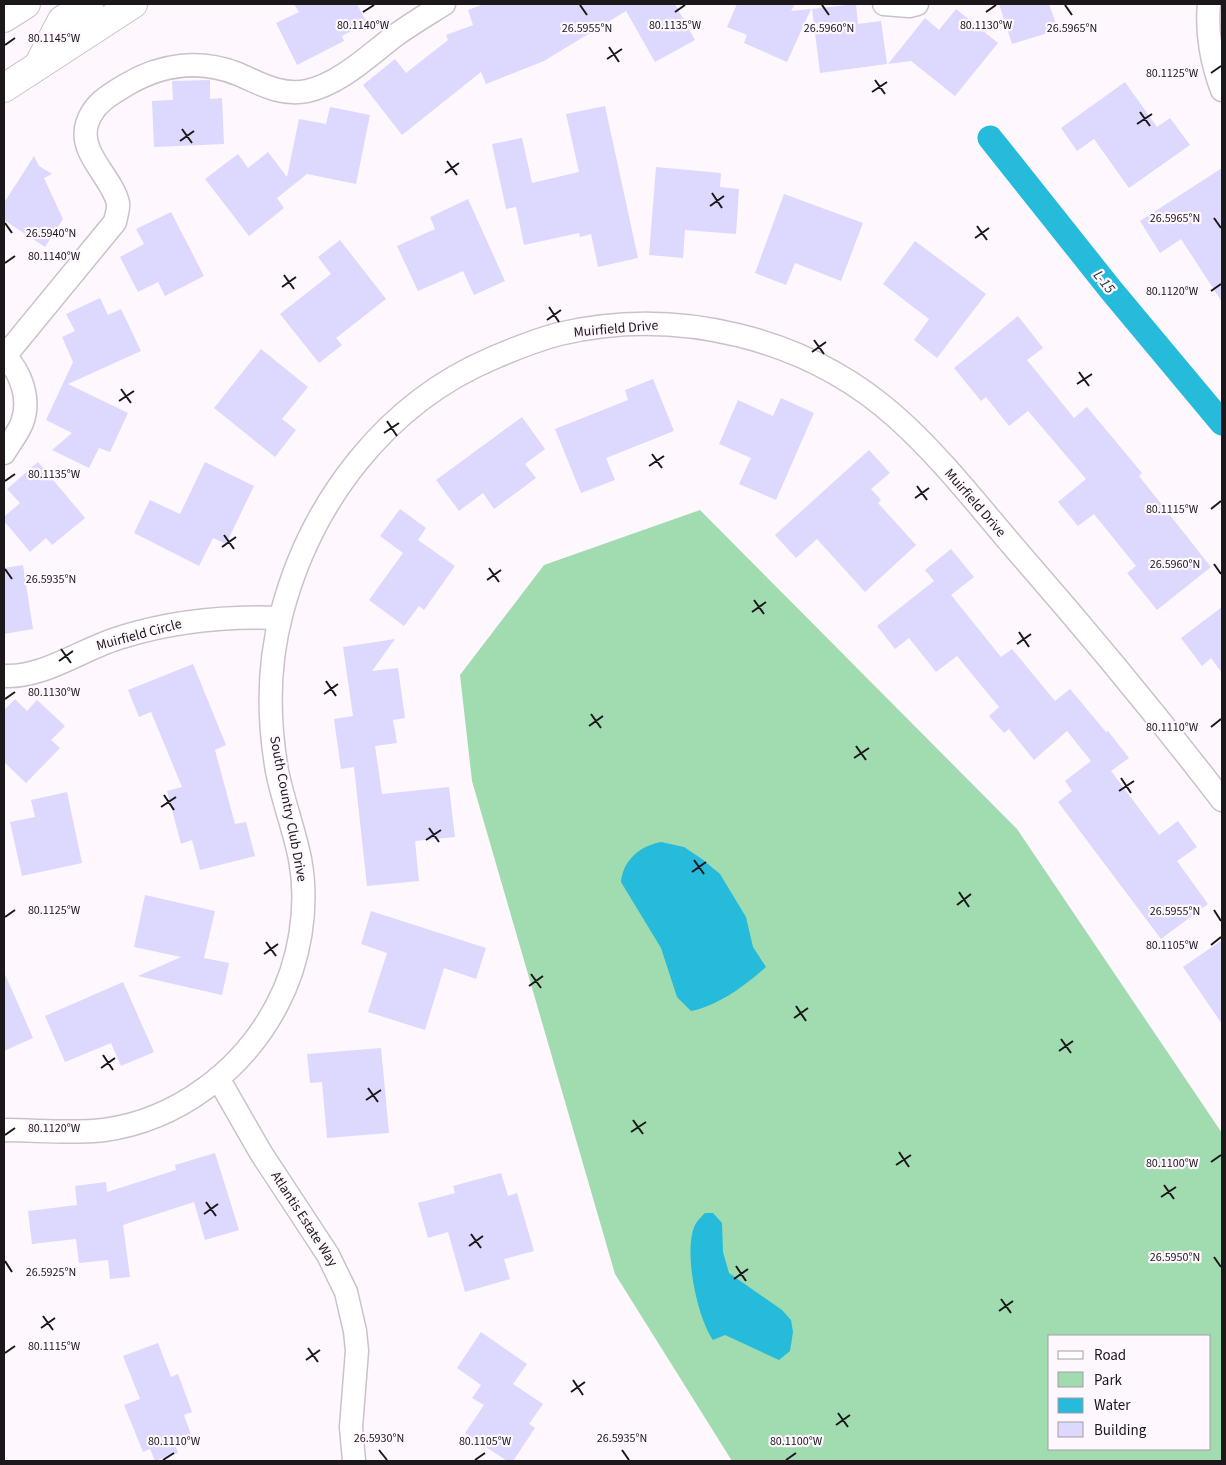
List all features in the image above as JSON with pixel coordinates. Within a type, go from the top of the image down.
[{"type":"main road","points":[[4,18],[26,4]]},
{"type":"main road","points":[[39,65],[62,20],[89,4]]},
{"type":"main road","points":[[4,88],[132,4]]},
{"type":"street","points":[[4,453],[22,424],[26,406],[19,373],[4,356],[115,222],[118,205],[113,189],[87,144],[86,126],[93,110],[106,97],[140,76],[181,65],[220,68],[270,89],[288,92],[306,91],[323,86],[444,4]]},
{"type":"street","points":[[884,4],[909,6],[916,4]]},
{"type":"street","points":[[1209,4],[1208,30],[1215,69],[1222,90]]},
{"type":"street","name":"Muirfield Drive","points":[[280,618],[290,581],[310,533],[336,488],[368,448],[392,424],[432,391],[477,365],[524,345],[557,335],[591,328],[643,324],[711,329],[762,341],[809,360],[854,385],[896,416],[932,453],[1091,636],[1222,800]]},
{"type":"street","name":"Muirfield Circle","points":[[4,676],[29,674],[45,669],[120,637],[155,628],[190,621],[244,617],[280,618]]},
{"type":"street","name":"South Country Club Drive","points":[[4,1130],[66,1132],[120,1127],[154,1116],[187,1100],[237,1062],[260,1034],[279,1003],[292,969],[301,934],[304,898],[301,862],[278,774],[271,722],[271,688],[280,618]]},
{"type":"street","name":"Atlantis Estate Way","points":[[218,1078],[261,1153],[328,1255],[346,1292],[356,1331],[357,1351],[351,1427],[354,1461]]},
{"type":"green space","points":[[700,510],[1017,829],[1222,1133],[1222,1461],[732,1461],[615,1274],[472,781],[460,675],[544,565]]},
{"type":"water","points":[[661,842],[684,847],[720,874],[746,917],[753,947],[766,967],[741,988],[721,1000],[691,1011],[677,997],[661,948],[621,882],[625,867],[634,855],[646,847]]},
{"type":"water","points":[[705,1213],[713,1213],[722,1223],[723,1252],[729,1273],[782,1310],[791,1320],[793,1332],[790,1351],[779,1360],[725,1335],[713,1340],[707,1330],[697,1300],[690,1251],[695,1225]]},
{"type":"building","points":[[294,4],[357,4],[367,23],[342,36],[344,41],[297,65],[276,23],[299,12]]},
{"type":"building","points":[[484,4],[675,4],[695,40],[655,62],[626,11],[544,61],[486,84],[481,72],[402,135],[363,85],[395,59],[406,73],[448,40],[446,35],[473,25],[468,10]]},
{"type":"building","points":[[737,4],[795,4],[791,11],[811,9],[787,62],[744,43],[747,35],[727,27]]},
{"type":"building","points":[[856,4],[858,24],[881,21],[887,64],[820,73],[812,9]]},
{"type":"building","points":[[999,4],[1049,4],[1058,30],[1012,44]]},
{"type":"building","points":[[956,9],[998,43],[955,96],[911,61],[888,64],[925,18],[939,30]]},
{"type":"building","points":[[210,80],[210,99],[222,98],[224,144],[154,147],[152,101],[173,100],[172,81]]},
{"type":"building","points":[[1125,82],[1157,127],[1170,118],[1190,145],[1129,188],[1094,139],[1077,151],[1061,128]]},
{"type":"building","points":[[605,106],[638,258],[598,267],[591,234],[580,237],[579,233],[524,245],[516,207],[506,209],[492,144],[522,138],[532,183],[579,172],[566,114]]},
{"type":"building","points":[[330,107],[370,115],[356,184],[307,174],[277,198],[284,208],[249,236],[205,179],[238,154],[248,168],[268,152],[287,177],[299,119],[326,124]]},
{"type":"building","points":[[34,156],[39,166],[52,174],[44,178],[63,219],[45,247],[4,220],[4,203]]},
{"type":"building","points":[[656,167],[721,173],[720,187],[739,189],[736,234],[685,230],[683,258],[649,255]]},
{"type":"building","points":[[1222,168],[1222,302],[1181,239],[1160,253],[1140,221]]},
{"type":"building","points":[[784,194],[863,223],[841,281],[795,263],[786,285],[755,273]]},
{"type":"building","points":[[468,199],[505,281],[474,295],[463,271],[418,291],[397,246],[435,229],[430,217]]},
{"type":"building","points":[[171,212],[204,276],[165,296],[158,282],[138,292],[120,257],[144,244],[136,229]]},
{"type":"building","points":[[340,240],[386,299],[336,338],[342,345],[319,363],[280,314],[331,274],[318,257]]},
{"type":"building","points":[[915,241],[986,294],[937,358],[914,340],[929,319],[883,284]]},
{"type":"building","points":[[100,298],[108,315],[121,309],[141,351],[68,384],[128,413],[110,452],[99,448],[89,468],[52,450],[72,433],[46,420],[73,362],[62,337],[75,331],[66,314]]},
{"type":"building","points":[[1018,316],[1043,348],[1027,360],[1074,418],[1087,407],[1142,473],[1139,476],[1211,567],[1157,610],[1127,573],[1136,566],[1094,514],[1078,526],[1058,502],[1086,479],[1028,411],[1009,426],[986,397],[981,401],[954,368]]},
{"type":"building","points":[[261,349],[308,387],[282,419],[296,430],[275,457],[214,408]]},
{"type":"building","points":[[653,379],[674,431],[606,458],[615,480],[581,493],[555,429],[628,400],[625,390]]},
{"type":"building","points":[[781,398],[814,413],[776,500],[739,484],[751,458],[719,444],[738,400],[773,416]]},
{"type":"building","points":[[522,417],[545,449],[525,464],[536,478],[494,509],[483,493],[459,511],[436,480]]},
{"type":"building","points":[[869,450],[890,473],[871,489],[881,500],[878,503],[916,545],[865,592],[817,539],[796,558],[775,535]]},
{"type":"building","points":[[38,462],[85,518],[52,545],[46,538],[30,552],[4,521],[4,517],[20,503],[7,489]]},
{"type":"building","points":[[205,462],[254,486],[226,544],[213,538],[199,566],[134,533],[150,500],[180,514]]},
{"type":"building","points":[[400,509],[426,528],[418,540],[455,566],[424,610],[419,606],[404,626],[369,600],[403,553],[380,536]]},
{"type":"building","points":[[951,549],[974,577],[951,595],[1001,657],[1012,649],[1055,701],[1070,689],[1106,732],[1108,731],[1129,758],[1111,771],[1159,835],[1178,821],[1197,847],[1177,861],[1208,904],[1161,939],[1058,802],[1072,791],[1065,781],[1091,761],[1067,731],[1034,760],[1009,729],[1004,733],[989,716],[999,707],[957,656],[936,672],[909,638],[895,649],[877,626],[934,581],[925,570]]},
{"type":"building","points":[[23,565],[33,629],[4,634],[4,568]]},
{"type":"building","points":[[1222,607],[1222,673],[1211,658],[1202,666],[1181,638]]},
{"type":"building","points":[[395,639],[372,671],[398,668],[405,718],[393,720],[397,743],[375,746],[382,794],[449,787],[455,837],[415,841],[419,881],[367,886],[354,767],[341,769],[334,719],[353,716],[343,647]]},
{"type":"building","points":[[193,664],[226,745],[215,750],[235,824],[246,822],[255,856],[200,870],[192,840],[181,844],[167,791],[182,787],[151,712],[139,717],[128,690]]},
{"type":"building","points":[[15,699],[27,711],[37,700],[65,726],[51,740],[60,748],[26,783],[4,762],[4,710]]},
{"type":"building","points":[[67,792],[82,863],[22,876],[10,822],[35,817],[31,800]]},
{"type":"building","points":[[145,895],[215,911],[204,958],[229,963],[222,995],[138,976],[181,957],[134,947]]},
{"type":"building","points":[[371,911],[486,948],[476,979],[444,968],[425,1030],[368,1012],[387,953],[361,944]]},
{"type":"building","points":[[1222,940],[1222,1024],[1183,967]]},
{"type":"building","points":[[4,972],[33,1038],[4,1051]]},
{"type":"building","points":[[123,982],[154,1052],[121,1066],[111,1043],[65,1062],[45,1016]]},
{"type":"building","points":[[381,1048],[389,1133],[327,1138],[322,1082],[310,1083],[307,1054]]},
{"type":"building","points":[[215,1153],[239,1230],[205,1240],[194,1202],[123,1225],[130,1277],[110,1279],[108,1260],[79,1263],[76,1239],[32,1244],[28,1211],[77,1205],[75,1186],[106,1182],[107,1192],[176,1170],[175,1165]]},
{"type":"building","points":[[501,1173],[508,1196],[517,1193],[534,1251],[504,1259],[510,1279],[465,1292],[448,1232],[428,1238],[418,1203],[455,1193],[453,1186]]},
{"type":"building","points":[[481,1332],[527,1364],[513,1384],[543,1404],[529,1424],[535,1428],[513,1461],[507,1461],[465,1433],[484,1405],[472,1398],[481,1385],[457,1368]]},
{"type":"building","points":[[158,1343],[171,1377],[178,1374],[192,1412],[184,1415],[193,1440],[176,1447],[178,1453],[155,1461],[150,1449],[143,1452],[124,1405],[140,1399],[123,1356]]},
{"type":"waterway","name":"L-15","points":[[990,138],[1111,290],[1222,423]]}]
